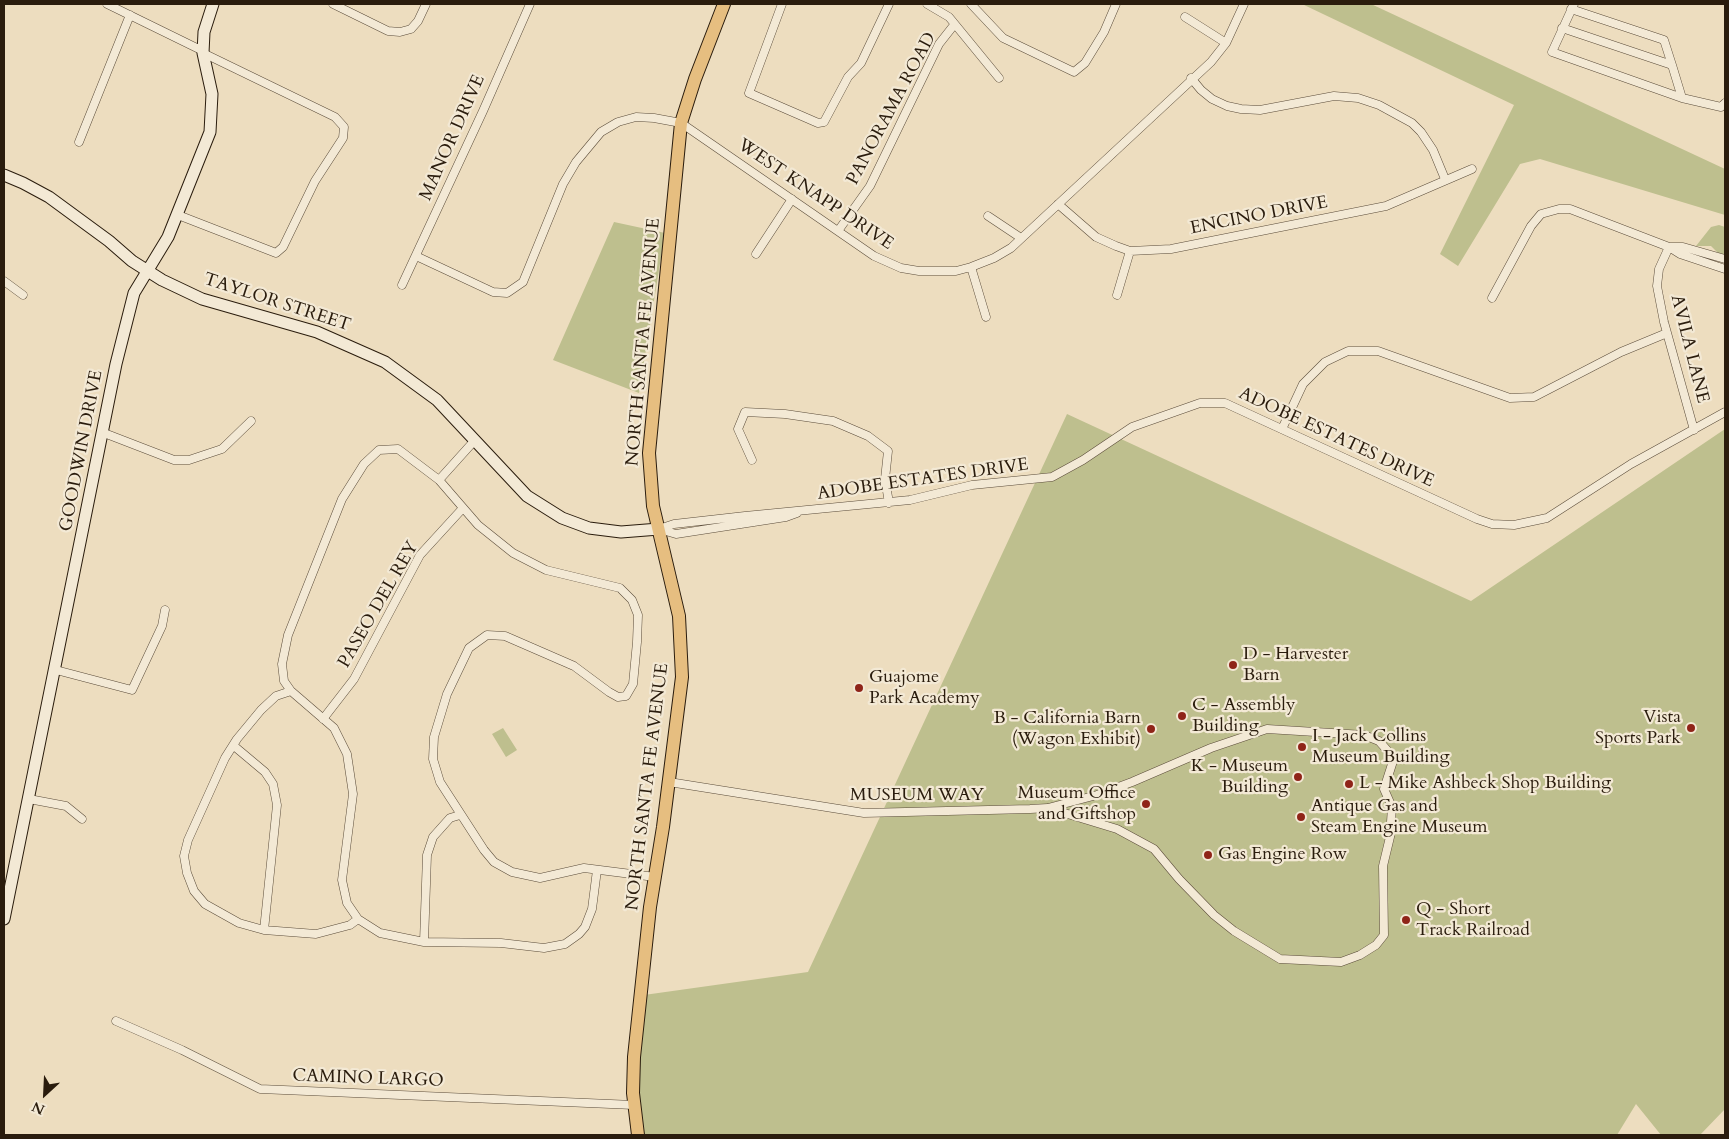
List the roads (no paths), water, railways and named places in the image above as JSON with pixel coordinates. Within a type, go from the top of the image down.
[{"type":"main road","name":"NORTH SANTA FE AVENUE","points":[[638,1135],[634,1105],[634,1057],[655,877],[682,677],[682,648],[675,595],[653,506],[649,453],[681,124],[695,79],[724,4]]},
{"type":"street","points":[[107,4],[335,117],[344,127],[343,138],[315,182],[283,247],[276,253],[178,215]]},
{"type":"street","name":"GOODWIN DRIVE","points":[[4,919],[56,670],[116,364],[134,293],[168,237],[212,122],[212,94],[203,52],[204,32],[213,4]]},
{"type":"street","points":[[333,4],[381,27],[400,32],[411,29],[418,21],[426,4]]},
{"type":"street","name":"MANOR DRIVE","points":[[402,285],[530,4]]},
{"type":"street","points":[[782,4],[749,93],[818,123],[824,122],[844,84],[861,63],[889,4]]},
{"type":"street","points":[[927,4],[949,17],[999,78]]},
{"type":"street","points":[[971,4],[1003,38],[1074,72],[1085,63],[1104,32],[1116,4]]},
{"type":"street","name":"WEST KNAPP DRIVE","points":[[681,124],[874,256],[901,268],[956,271],[994,258],[1011,248],[1191,78],[1211,62],[1226,43],[1244,4]]},
{"type":"street","points":[[1682,98],[1664,40],[1573,6],[1552,52],[1682,98],[1722,107],[1725,103]]},
{"type":"street","points":[[79,142],[130,15]]},
{"type":"street","points":[[1185,17],[1226,43]]},
{"type":"street","name":"PANORAMA ROAD","points":[[838,231],[870,186],[939,44],[954,25]]},
{"type":"street","points":[[1562,28],[1672,65]]},
{"type":"street","points":[[1191,78],[1212,99],[1241,110],[1260,110],[1334,96],[1358,98],[1379,105],[1412,123],[1421,132],[1433,150],[1446,179]]},
{"type":"street","points":[[416,256],[493,292],[507,293],[523,282],[563,184],[576,162],[602,132],[618,122],[636,118],[654,118],[681,124]]},
{"type":"street","name":"ENCINO DRIVE","points":[[1058,204],[1096,237],[1130,251],[1171,248],[1386,206],[1472,169]]},
{"type":"street","name":"TAYLOR STREET","points":[[4,175],[49,197],[147,271],[202,299],[317,332],[370,354],[420,386],[437,400],[527,496],[562,518],[589,528],[621,532],[659,529]]},
{"type":"street","points":[[756,254],[792,200]]},
{"type":"street","points":[[1492,298],[1532,226],[1541,214],[1551,211],[1570,209],[1668,247],[1680,254],[1725,269]]},
{"type":"street","points":[[988,216],[1021,238]]},
{"type":"street","points":[[1668,247],[1683,247],[1725,259]]},
{"type":"street","name":"AVILA LANE","points":[[1668,247],[1660,269],[1658,286],[1667,333],[1694,430]]},
{"type":"street","points":[[1117,296],[1130,251]]},
{"type":"street","points":[[971,267],[986,317]]},
{"type":"street","points":[[4,281],[23,295]]},
{"type":"street","points":[[1282,429],[1303,384],[1325,362],[1348,351],[1378,350],[1510,398],[1534,397],[1621,352],[1667,333]]},
{"type":"street","name":"ADOBE ESTATES DRIVE","points":[[659,529],[676,534],[786,518],[801,511],[889,503],[972,485],[1052,477],[1083,460],[1132,427],[1200,403],[1225,403],[1478,520],[1504,526],[1526,524],[1547,518],[1631,464],[1725,412]]},
{"type":"street","points":[[752,460],[738,429],[745,412],[785,414],[833,421],[868,436],[888,450],[885,479],[889,503]]},
{"type":"street","points":[[104,432],[174,460],[189,460],[222,449],[251,422]]},
{"type":"street","points":[[438,480],[475,440]]},
{"type":"street","points":[[598,870],[592,909],[584,927],[579,934],[565,944],[544,948],[501,943],[424,942],[380,933],[358,919],[347,903],[342,880],[353,794],[351,769],[347,754],[334,728],[291,691],[284,681],[282,664],[284,650],[342,500],[364,464],[379,450],[398,450],[438,480],[478,525],[513,552],[546,570],[620,588],[632,600],[638,615],[633,684],[626,696],[618,697],[574,666],[505,636],[487,635],[469,648],[447,694],[434,736],[433,759],[440,782],[460,815],[494,862],[512,872],[540,878],[575,869],[598,870],[655,877]]},
{"type":"street","name":"PASEO DEL REY","points":[[323,718],[354,679],[420,555],[463,508]]},
{"type":"street","points":[[56,670],[132,690],[162,626],[165,610]]},
{"type":"street","points":[[291,691],[276,696],[261,710],[225,758],[188,840],[184,856],[187,873],[194,891],[204,904],[239,923],[264,930],[316,934],[350,925],[358,919]]},
{"type":"street","name":"MUSEUM WAY","points":[[669,782],[864,813],[1048,808],[1097,795],[1211,748],[1267,729],[1364,735],[1379,741],[1394,758],[1384,789],[1392,807],[1390,837],[1383,866],[1384,935],[1376,945],[1360,955],[1342,962],[1280,959],[1214,915],[1179,880],[1154,849],[1117,828],[1048,808]]},
{"type":"street","points":[[234,746],[265,772],[273,784],[277,805],[264,930]]},
{"type":"street","points":[[29,799],[66,806],[82,819]]},
{"type":"street","points":[[424,942],[427,854],[433,836],[450,818],[460,815]]},
{"type":"street","name":"CAMINO LARGO","points":[[116,1021],[182,1050],[260,1089],[634,1105]]},
{"type":"place","name":"D - Harvester Barn","points":[[1233,665]]},
{"type":"place","name":"Guajome Park Academy","points":[[859,688]]},
{"type":"place","name":"C - Assembly Building","points":[[1182,716]]},
{"type":"place","name":"Vista Sports Park","points":[[1691,728]]},
{"type":"place","name":"B - California Barn (Wagon Exhibit)","points":[[1151,729]]},
{"type":"place","name":"I - Jack Collins Museum Building","points":[[1302,747]]},
{"type":"place","name":"K - Museum Building","points":[[1298,777]]},
{"type":"place","name":"L - Mike Ashbeck Shop Building","points":[[1349,784]]},
{"type":"place","name":"Museum Office and Giftshop","points":[[1146,804]]},
{"type":"place","name":"Antique Gas and Steam Engine Museum","points":[[1301,817]]},
{"type":"place","name":"Gas Engine Row","points":[[1208,855]]},
{"type":"place","name":"Q - Short Track Railroad","points":[[1406,920]]}]
